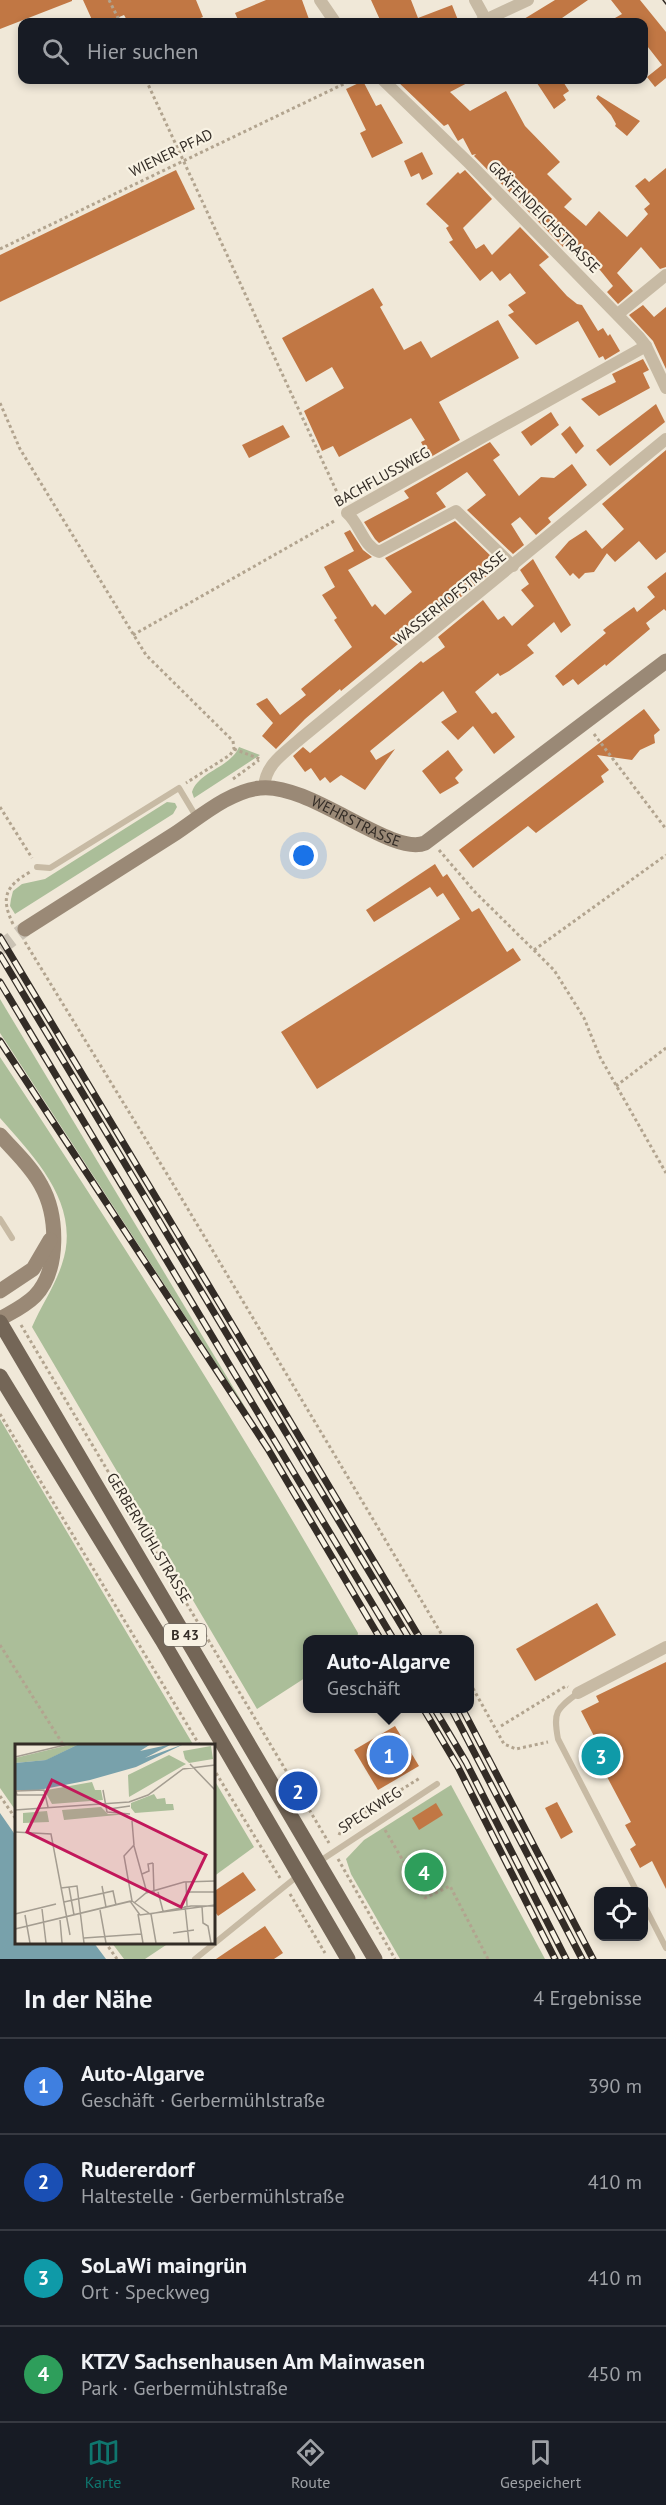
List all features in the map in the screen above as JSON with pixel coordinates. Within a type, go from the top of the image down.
[{"type":"main road","name":"GERBERMÜHLSTRASSE","points":[[4,1318],[375,1959]]},
{"type":"main road","name":"B 43","points":[[0,1376],[300,1874],[348,1959]]},
{"type":"main road","points":[[300,1874],[319,1861]]},
{"type":"street","points":[[320,0],[332,18]]},
{"type":"street","points":[[476,0],[482,18]]},
{"type":"street","points":[[489,18],[528,0]]},
{"type":"street","name":"GRÄFENDEICHSTRASSE","points":[[387,84],[618,314],[646,346],[666,388]]},
{"type":"street","points":[[618,314],[666,275]]},
{"type":"street","name":"BACHFLUSSWEG","points":[[347,513],[646,346]]},
{"type":"street","name":"WASSERHOFSTRASSE","points":[[264,787],[269,767],[286,751],[513,566],[628,467],[666,439]]},
{"type":"street","points":[[347,513],[353,518],[370,546],[379,552],[420,533],[456,511],[513,566]]},
{"type":"street","points":[[430,840],[584,720],[666,661]]},
{"type":"street","name":"WEHRSTRASSE","points":[[22,933],[238,794],[264,787],[285,789],[304,796],[406,845],[418,846],[430,840]]},
{"type":"street","points":[[0,1135],[42,1186],[48,1199],[53,1232],[47,1278],[35,1295],[4,1318]]},
{"type":"street","points":[[0,1291],[33,1269],[53,1232]]},
{"type":"street","points":[[578,1693],[666,1647]]},
{"type":"lane","points":[[37,867],[50,868],[179,788],[197,819]]},
{"type":"lane","points":[[0,1219],[12,1238]]},
{"type":"lane","points":[[578,1693],[559,1706],[554,1721],[558,1739],[634,1887]]},
{"type":"lane","name":"SPECKWEG","points":[[319,1861],[437,1784]]},
{"type":"lane","points":[[214,1943],[300,1874]]},
{"type":"lane","points":[[648,1913],[666,1948]]},
{"type":"lane","points":[[195,1959],[213,1944]]},
{"type":"path","points":[[110,0],[118,18]]},
{"type":"path","points":[[148,84],[347,513]]},
{"type":"path","name":"WIENER PFAD","points":[[0,249],[344,84]]},
{"type":"path","points":[[0,403],[20,449],[146,655],[228,734],[234,749],[260,759]]},
{"type":"path","name":"BACHFLUSSWEG","points":[[133,635],[347,513]]},
{"type":"path","points":[[584,720],[666,829]]},
{"type":"path","points":[[179,788],[230,755],[234,749]]},
{"type":"path","points":[[0,807],[37,867],[13,881],[6,893],[6,907],[442,1635]]},
{"type":"path","points":[[430,840],[463,880],[554,970],[584,1018],[616,1086],[666,1173]]},
{"type":"path","points":[[534,950],[666,855]]},
{"type":"path","points":[[616,1086],[666,1048]]},
{"type":"path","points":[[4,1318],[334,1851],[395,1959]]},
{"type":"path","points":[[0,1414],[199,1744]]},
{"type":"path","points":[[0,1645],[63,1744]]},
{"type":"path","points":[[501,1726],[566,1686],[578,1693]]},
{"type":"path","points":[[474,1690],[504,1744],[516,1749],[558,1739]]},
{"type":"path","points":[[214,1770],[330,1959]]},
{"type":"path","points":[[334,1851],[343,1826],[420,1778]]},
{"type":"path","points":[[0,1796],[15,1818]]},
{"type":"path","points":[[380,1821],[425,1898],[450,1886],[488,1959]]},
{"type":"path","points":[[106,1944],[117,1959]]},
{"type":"green space","points":[[239,747],[260,755],[194,798],[192,792],[201,779],[229,760]]},
{"type":"green space","points":[[167,802],[175,803],[177,807],[173,814],[15,914],[10,906],[11,899],[13,891],[22,884],[45,879]]},
{"type":"green space","points":[[0,999],[251,1417],[0,1033]]},
{"type":"green space","points":[[0,1057],[184,1342],[358,1633],[358,1635],[303,1635],[303,1679],[257,1709],[32,1327],[62,1264],[67,1242],[66,1222],[52,1184],[27,1149],[0,1118]]},
{"type":"green space","points":[[0,1419],[193,1744],[15,1744],[15,1810],[0,1788]]},
{"type":"green space","points":[[214,1780],[254,1847],[214,1876]]},
{"type":"green space","points":[[451,1785],[545,1959],[400,1959],[351,1874],[346,1859],[364,1840]]},
{"type":"green space","points":[[113,1944],[168,1944],[145,1959],[124,1959]]},
{"type":"water","points":[[0,1813],[15,1835],[15,1944],[95,1944],[106,1959],[0,1959]]},
{"type":"building","points":[[0,0],[72,0],[28,18],[18,18],[18,22],[0,29]]},
{"type":"building","points":[[83,0],[196,0],[203,17],[126,18],[124,15],[117,18],[91,18]]},
{"type":"building","points":[[266,0],[302,0],[309,18],[237,18],[235,13]]},
{"type":"building","points":[[371,0],[411,0],[418,18],[379,18]]},
{"type":"building","points":[[555,0],[588,0],[562,18],[526,18]]},
{"type":"building","points":[[611,0],[640,0],[666,32],[666,78],[655,87],[648,76],[662,65],[648,47],[648,18],[615,18],[622,14]]},
{"type":"building","points":[[452,5],[457,18],[418,18]]},
{"type":"building","points":[[357,84],[365,84],[376,106],[381,104],[403,143],[372,158],[360,133],[366,130],[346,89]]},
{"type":"building","points":[[400,84],[465,84],[450,92],[470,111],[506,91],[525,126],[560,162],[547,174],[572,199],[564,207],[586,226],[599,211],[627,237],[648,214],[644,209],[650,204],[635,186],[645,178],[649,182],[666,168],[666,267],[660,269],[641,247],[617,273],[633,291],[618,304],[607,292],[613,286],[591,259],[584,266],[573,252],[565,245],[563,247],[474,156],[476,154],[472,155],[463,138],[458,141],[448,124],[444,126]]},
{"type":"building","points":[[538,84],[565,84],[569,91],[563,95],[566,100],[554,109]]},
{"type":"building","points":[[598,95],[640,121],[627,136],[615,126],[611,115],[596,98]]},
{"type":"building","points":[[422,152],[433,174],[422,180],[419,173],[411,177],[404,161]]},
{"type":"building","points":[[176,170],[195,209],[0,302],[0,255]]},
{"type":"building","points":[[465,170],[492,199],[463,228],[476,249],[484,244],[492,255],[520,227],[549,257],[539,265],[567,296],[582,305],[598,331],[603,328],[608,336],[610,334],[620,351],[605,360],[603,356],[599,358],[578,321],[536,345],[508,315],[514,312],[508,305],[526,293],[510,273],[500,281],[492,271],[480,281],[449,242],[453,240],[446,228],[449,226],[426,204],[458,172],[460,174]]},
{"type":"building","points":[[373,288],[383,305],[380,307],[404,350],[421,341],[431,358],[498,320],[519,358],[439,402],[460,440],[429,458],[421,442],[425,440],[411,418],[339,457],[333,446],[322,451],[304,411],[344,388],[332,367],[306,382],[282,338]]},
{"type":"building","points":[[643,305],[654,317],[666,307],[666,369],[653,341],[629,315]]},
{"type":"building","points":[[643,359],[649,370],[643,373],[650,388],[599,416],[581,399],[616,382],[612,374]]},
{"type":"building","points":[[656,404],[665,422],[610,466],[596,450]]},
{"type":"building","points":[[551,412],[559,425],[531,446],[521,432]]},
{"type":"building","points":[[283,425],[290,437],[249,458],[242,445]]},
{"type":"building","points":[[570,426],[584,446],[576,454],[561,434]]},
{"type":"building","points":[[490,442],[500,455],[493,460],[519,496],[541,477],[554,478],[572,464],[587,485],[548,518],[551,522],[536,535],[520,517],[511,524],[524,545],[513,554],[467,510],[486,495],[467,472],[436,493],[446,507],[379,543],[375,539],[364,522],[409,498],[404,491]]},
{"type":"building","points":[[666,450],[666,552],[656,560],[639,541],[615,562],[607,553],[594,572],[585,573],[579,579],[573,573],[570,576],[555,557],[569,541],[586,530],[602,549],[624,529],[602,504]]},
{"type":"building","points":[[455,521],[500,565],[428,624],[426,621],[341,691],[340,689],[305,719],[276,749],[262,736],[273,723],[256,704],[267,698],[280,715],[306,695],[301,689],[352,647],[334,620],[337,618],[322,595],[335,587],[324,567],[354,551],[344,533],[350,530],[363,550],[372,557],[348,570],[372,607],[375,604],[385,615],[412,592],[385,558]]},
{"type":"building","points":[[533,559],[571,625],[561,633],[554,622],[527,645],[534,653],[500,676],[498,673],[475,692],[492,714],[496,712],[515,737],[494,754],[473,726],[458,740],[441,722],[457,712],[443,691],[370,751],[376,760],[395,749],[365,790],[341,775],[330,783],[325,777],[320,781],[311,768],[305,772],[293,756],[303,747],[310,753],[421,661],[423,663],[445,647],[438,637],[483,600],[498,620],[504,616],[512,626],[534,606],[521,590],[529,584],[520,570]]},
{"type":"building","points":[[666,572],[666,611],[664,609],[646,623],[650,629],[606,666],[605,664],[578,685],[573,679],[563,686],[555,676],[606,633],[603,630],[608,626],[634,607],[637,612],[655,597],[647,587]]},
{"type":"building","points":[[644,709],[660,730],[654,735],[655,743],[640,750],[632,760],[597,755],[609,770],[601,776],[604,782],[536,833],[528,826],[473,868],[459,850]]},
{"type":"building","points":[[448,750],[463,770],[455,778],[459,783],[440,794],[422,771]]},
{"type":"building","points":[[435,864],[443,877],[447,874],[472,912],[479,908],[507,952],[513,948],[521,960],[317,1089],[281,1032],[460,919],[443,893],[437,897],[430,887],[374,922],[366,910]]},
{"type":"building","points":[[597,1603],[616,1635],[535,1681],[516,1649]]},
{"type":"building","points":[[666,1662],[666,1889],[652,1861],[640,1868],[630,1849],[636,1845],[625,1825],[631,1822],[588,1741],[595,1738],[581,1711],[599,1702],[596,1696]]},
{"type":"building","points":[[395,1726],[419,1766],[378,1790],[354,1750]]},
{"type":"building","points":[[557,1802],[573,1832],[561,1839],[545,1808]]},
{"type":"building","points":[[436,1803],[443,1815],[419,1830],[412,1818]]},
{"type":"building","points":[[243,1872],[256,1890],[218,1916],[214,1910],[214,1891]]},
{"type":"building","points":[[265,1926],[283,1953],[274,1959],[216,1959]]},
{"type":"tunnel","points":[[0,948],[25,929]]},
{"type":"tram line","points":[[663,0],[666,4]]},
{"type":"railway","points":[[0,937],[418,1635]]},
{"type":"railway","points":[[0,955],[407,1635]]},
{"type":"railway","points":[[0,982],[391,1635]]},
{"type":"railway","points":[[0,1041],[268,1449],[378,1635]]},
{"type":"railway","points":[[426,1713],[458,1767],[555,1959]]},
{"type":"railway","points":[[437,1713],[466,1762],[566,1959]]},
{"type":"railway","points":[[454,1713],[582,1959]]},
{"type":"railway","points":[[465,1713],[593,1959]]},
{"type":"place","name":"Auto-Algarve","points":[[389,1755]]},
{"type":"place","name":"SoLaWi maingrün","points":[[601,1756]]},
{"type":"place","name":"Rudererdorf","points":[[298,1791]]},
{"type":"place","name":"KTZV Sachsenhausen Am Mainwasen","points":[[424,1872]]}]
